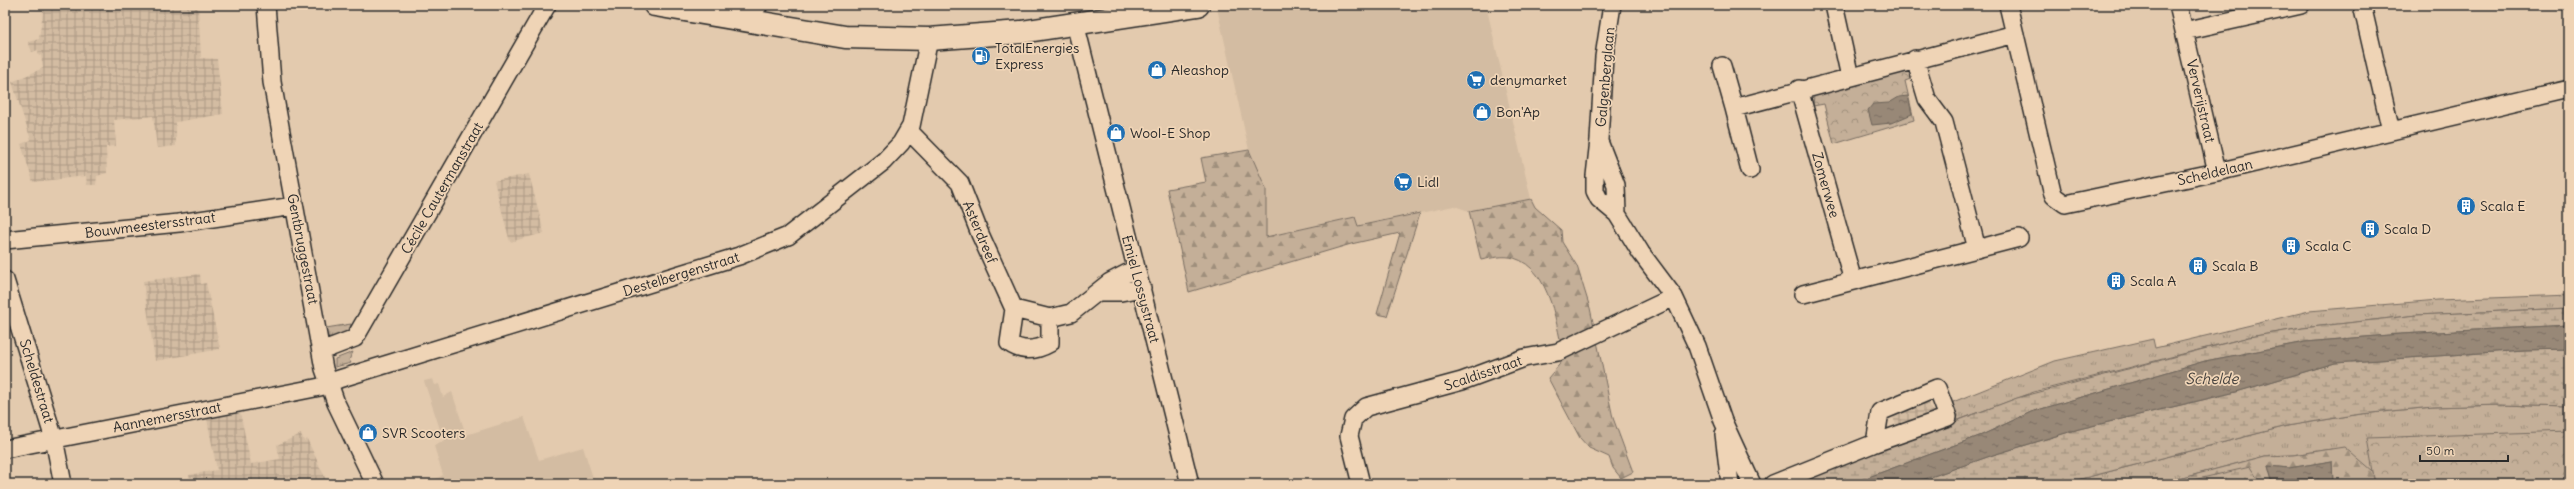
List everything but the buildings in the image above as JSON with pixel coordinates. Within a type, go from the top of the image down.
[{"type":"main road","points":[[655,5],[845,36],[929,39],[983,36],[1198,5]]},
{"type":"street","name":"Gentbruggestraat","points":[[266,5],[272,82],[328,383],[375,484]]},
{"type":"street","name":"Cécile Cautermanstraat","points":[[321,351],[355,338],[546,5]]},
{"type":"street","points":[[741,19],[759,5]]},
{"type":"street","points":[[1834,5],[1850,77]]},
{"type":"street","name":"Scheldelaan","points":[[2008,5],[2052,191],[2059,201],[2071,204],[2217,172],[2569,89]]},
{"type":"street","name":"Ververijstraat","points":[[2178,5],[2217,172]]},
{"type":"street","points":[[2184,31],[2301,5]]},
{"type":"street","points":[[2362,5],[2391,131]]},
{"type":"street","name":"Galgenberglaan","points":[[1611,8],[1604,57],[1599,140],[1616,186],[1617,214],[1641,253],[1674,297]]},
{"type":"street","name":"Emiel Lossystraat","points":[[1075,23],[1135,269],[1142,288],[1190,484]]},
{"type":"street","points":[[1734,108],[1799,89],[2015,34]]},
{"type":"street","points":[[905,137],[929,39]]},
{"type":"street","points":[[1916,59],[1927,99],[1944,122],[1977,249]]},
{"type":"street","points":[[1722,66],[1750,170]]},
{"type":"street","name":"Zomerwee","points":[[1799,89],[1853,281]]},
{"type":"street","name":"Asterdreef","points":[[905,137],[939,161],[960,183],[980,234],[1014,309]]},
{"type":"street","name":"Destelbergenstraat","points":[[328,383],[740,256],[788,236],[884,161],[905,137]]},
{"type":"street","name":"Bouwmeestersstraat","points":[[5,240],[179,223],[294,206]]},
{"type":"street","points":[[1803,294],[2019,238]]},
{"type":"street","points":[[1050,318],[1050,343],[1040,349],[1019,350],[1009,343],[1014,309],[1050,318],[1071,313],[1100,292],[1110,282],[1135,269]]},
{"type":"street","name":"Scheldestraat","points":[[5,280],[54,439],[63,484]]},
{"type":"street","points":[[1100,292],[1121,292],[1142,288]]},
{"type":"street","points":[[1674,297],[1697,346],[1723,421],[1752,484]]},
{"type":"street","name":"Scaldisstraat","points":[[1361,484],[1349,436],[1353,419],[1366,407],[1462,382],[1508,363],[1558,352],[1674,297]]},
{"type":"street","name":"Aannemersstraat","points":[[5,449],[313,389],[328,383]]},
{"type":"street","points":[[1723,421],[1730,484]]},
{"type":"street","points":[[1773,484],[1875,443]]},
{"type":"shaded area","points":[[44,5],[198,5],[201,58],[217,59],[223,114],[176,122],[176,146],[157,148],[153,116],[114,120],[116,146],[106,147],[107,173],[97,176],[96,185],[87,185],[86,176],[33,182],[21,144],[31,140],[12,82],[43,68],[41,55],[39,56],[38,50],[32,52],[28,42],[39,39]]},
{"type":"shaded area","points":[[1239,5],[1486,5],[1531,199],[1469,211],[1454,206],[1357,226],[1355,217],[1266,237],[1266,189],[1249,150],[1217,8]]},
{"type":"shaded area","points":[[529,174],[544,233],[510,242],[494,181]]},
{"type":"shaded area","points":[[200,274],[201,284],[206,283],[220,349],[155,361],[143,281]]},
{"type":"shaded area","points":[[433,379],[435,385],[439,384],[443,397],[452,392],[466,435],[524,417],[539,460],[583,447],[595,484],[436,484],[434,480],[443,475],[434,446],[444,441],[424,381]]},
{"type":"shaded area","points":[[1927,398],[1933,413],[1897,428],[1891,412]]},
{"type":"shaded area","points":[[240,412],[251,464],[280,459],[277,445],[301,434],[304,441],[307,439],[328,484],[191,484],[189,475],[217,470],[207,419]]},
{"type":"green space","points":[[1907,67],[1916,77],[1905,81],[1914,120],[1834,144],[1824,104],[1813,106],[1814,95]]},
{"type":"green space","points":[[1249,150],[1266,189],[1266,237],[1355,217],[1358,226],[1420,213],[1387,316],[1377,314],[1400,233],[1351,244],[1189,292],[1167,189],[1206,182],[1201,158]]},
{"type":"green space","points":[[1531,199],[1535,207],[1561,230],[1562,242],[1577,266],[1590,308],[1613,418],[1633,472],[1621,478],[1613,468],[1609,457],[1589,448],[1580,438],[1548,378],[1564,359],[1555,316],[1544,287],[1536,274],[1526,264],[1514,258],[1502,257],[1481,260],[1469,211]]},
{"type":"green space","points":[[2569,295],[2569,308],[2417,315],[2303,328],[2249,337],[2034,392],[1950,423],[1953,402],[2055,361],[2153,339],[2155,348],[2309,311],[2438,300]]},
{"type":"green space","points":[[2569,308],[2569,325],[2401,334],[2305,342],[2205,361],[2031,412],[1982,435],[1850,484],[1791,484],[2017,398],[2249,337],[2303,328],[2417,315]]},
{"type":"green space","points":[[351,324],[349,332],[338,337],[326,337],[326,328]]},
{"type":"green space","points":[[2569,349],[2569,407],[2500,405],[2433,407],[2361,414],[2287,426],[2061,484],[1911,484],[1993,455],[2079,429],[2236,392],[2335,363],[2524,350]]},
{"type":"green space","points":[[353,352],[349,360],[351,363],[335,367],[335,359]]},
{"type":"green space","points":[[2500,405],[2569,407],[2569,484],[2375,484],[2373,472],[2332,449],[2293,455],[2265,456],[2160,484],[2061,484],[2287,426],[2361,414],[2433,407]]},
{"type":"green space","points":[[2569,431],[2569,484],[2375,484],[2367,438]]},
{"type":"green space","points":[[2344,447],[2373,472],[2375,484],[2333,484],[2332,461],[2289,468],[2268,466],[2273,484],[2160,484],[2265,456],[2293,455]]},
{"type":"green space","points":[[2250,467],[2261,484],[2176,484]]},
{"type":"water","points":[[1908,96],[1912,114],[1891,123],[1872,125],[1868,110],[1873,104],[1889,103],[1899,97]]},
{"type":"water","name":"Schelde","points":[[2569,325],[2569,349],[2524,350],[2335,363],[2236,392],[2079,429],[1993,455],[1911,484],[1850,484],[1982,435],[2031,412],[2205,361],[2305,342],[2401,334]]},
{"type":"water","points":[[2332,461],[2333,484],[2273,484],[2268,466],[2289,468]]},
{"type":"place","name":"TotalEnergies Express","points":[[981,56]]},
{"type":"place","name":"Aleashop","points":[[1157,70]]},
{"type":"place","name":"denymarket","points":[[1476,80]]},
{"type":"place","name":"Bon'Ap","points":[[1482,112]]},
{"type":"place","name":"Wool-E Shop","points":[[1116,133]]},
{"type":"place","name":"Lidl","points":[[1403,182]]},
{"type":"place","name":"Scala E","points":[[2466,206]]},
{"type":"place","name":"Scala D","points":[[2370,229]]},
{"type":"place","name":"Scala C","points":[[2291,246]]},
{"type":"place","name":"Scala B","points":[[2198,266]]},
{"type":"place","name":"Scala A","points":[[2116,281]]},
{"type":"place","name":"SVR Scooters","points":[[368,433]]}]
